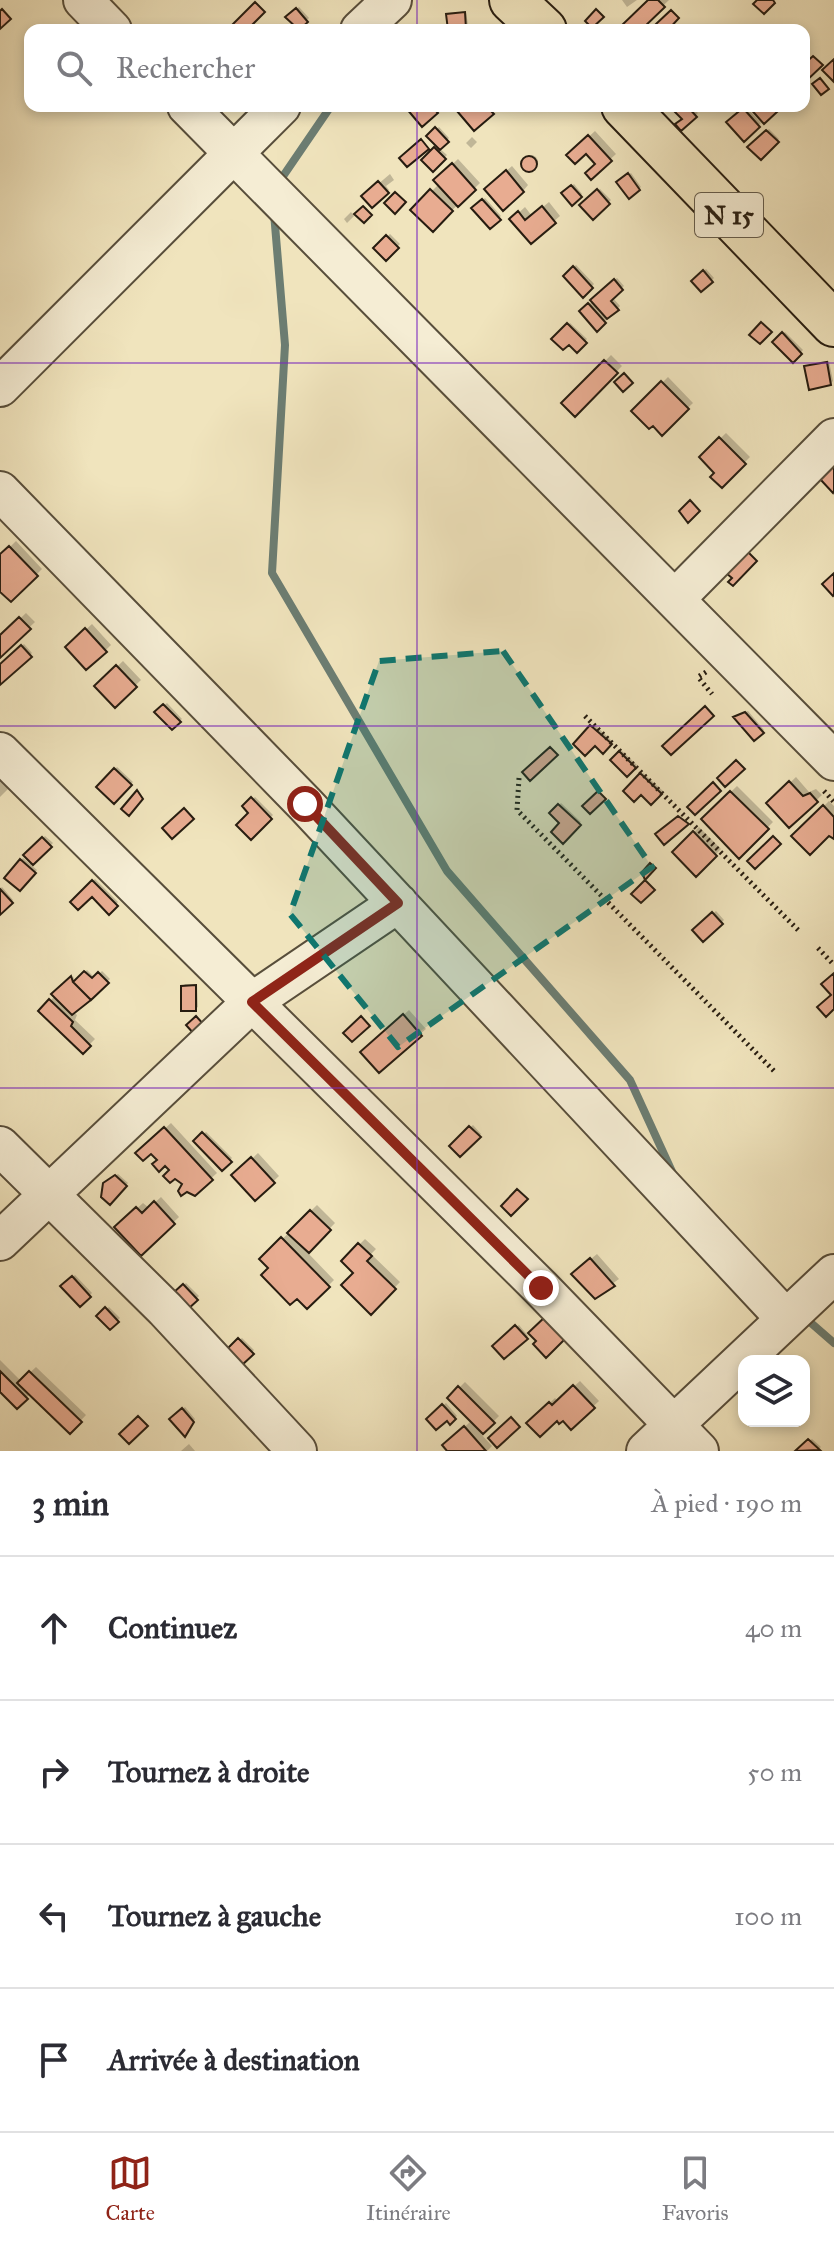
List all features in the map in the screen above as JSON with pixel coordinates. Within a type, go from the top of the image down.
[{"type":"main road","points":[[512,0],[538,24]]},
{"type":"main road","name":"N 15","points":[[630,112],[834,324]]},
{"type":"street","points":[[83,0],[106,24]]},
{"type":"street","points":[[366,24],[392,0]]},
{"type":"street","points":[[193,112],[834,761]]},
{"type":"street","points":[[7,365],[275,112]]},
{"type":"street","points":[[675,599],[834,438]]},
{"type":"street","points":[[0,491],[305,804],[786,1319]]},
{"type":"street","points":[[0,752],[541,1288],[687,1438]]},
{"type":"street","points":[[0,1241],[252,1002],[398,903]]},
{"type":"street","points":[[0,1146],[165,1309],[297,1451]]},
{"type":"street","points":[[646,1451],[687,1438],[786,1319],[834,1274]]},
{"type":"path","points":[[585,716],[799,931]]},
{"type":"path","points":[[519,778],[517,810],[774,1071]]},
{"type":"path","points":[[818,948],[834,965]]},
{"type":"highlighted area","points":[[503,651],[652,867],[398,1047],[290,914],[379,661]]},
{"type":"building","points":[[648,0],[658,0],[665,7],[647,24],[623,24]]},
{"type":"building","points":[[757,0],[773,0],[775,3],[764,14],[753,4]]},
{"type":"building","points":[[255,2],[265,12],[253,24],[233,24]]},
{"type":"building","points":[[296,8],[308,22],[293,24],[285,17]]},
{"type":"building","points":[[2,9],[11,19],[0,29],[0,11]]},
{"type":"building","points":[[596,9],[604,17],[596,24],[585,21]]},
{"type":"building","points":[[671,10],[679,18],[674,24],[656,24]]},
{"type":"building","points":[[465,12],[466,24],[447,24],[446,14]]},
{"type":"building","points":[[813,56],[823,65],[810,77],[810,59]]},
{"type":"building","points":[[834,59],[834,82],[822,70]]},
{"type":"building","points":[[820,78],[829,89],[821,95],[812,84]]},
{"type":"building","points":[[409,112],[438,113],[422,127]]},
{"type":"building","points":[[458,112],[494,114],[474,131]]},
{"type":"building","points":[[675,112],[692,112],[697,117],[681,131],[675,124],[682,119]]},
{"type":"building","points":[[738,112],[747,112],[760,127],[744,142],[726,122]]},
{"type":"building","points":[[753,112],[777,112],[764,124]]},
{"type":"building","points":[[435,127],[449,142],[440,150],[426,136]]},
{"type":"building","points":[[766,130],[779,142],[761,160],[747,147]]},
{"type":"building","points":[[588,135],[612,161],[591,180],[585,173],[595,164],[586,154],[575,164],[566,155]]},
{"type":"building","points":[[421,139],[429,149],[407,167],[399,158]]},
{"type":"building","points":[[434,147],[446,159],[433,172],[421,160]]},
{"type":"building","points":[[529,156],[535,158],[535,170],[529,172],[523,170],[521,164],[523,158]]},
{"type":"building","points":[[452,163],[476,190],[458,207],[433,180]]},
{"type":"building","points":[[506,170],[524,192],[503,211],[484,189]]},
{"type":"building","points":[[628,173],[640,190],[629,199],[616,182]]},
{"type":"building","points":[[378,181],[389,193],[372,208],[361,196]]},
{"type":"building","points":[[571,185],[582,197],[572,206],[561,193]]},
{"type":"building","points":[[430,189],[453,211],[433,232],[410,210]]},
{"type":"building","points":[[597,189],[610,204],[593,220],[579,205]]},
{"type":"building","points":[[395,192],[406,202],[395,214],[384,203]]},
{"type":"building","points":[[482,199],[501,220],[490,229],[471,208]]},
{"type":"building","points":[[363,206],[372,215],[364,223],[354,214]]},
{"type":"building","points":[[542,206],[556,223],[531,244],[509,219],[518,211],[525,220]]},
{"type":"building","points":[[386,235],[399,248],[386,261],[373,248]]},
{"type":"building","points":[[573,266],[593,288],[583,298],[563,276]]},
{"type":"building","points":[[703,270],[713,282],[701,292],[691,281]]},
{"type":"building","points":[[614,279],[623,290],[611,301],[619,310],[607,319],[590,300]]},
{"type":"building","points":[[588,303],[606,323],[597,332],[579,311]]},
{"type":"building","points":[[761,322],[772,332],[760,344],[749,335]]},
{"type":"building","points":[[567,323],[587,343],[577,353],[569,345],[563,350],[551,339]]},
{"type":"building","points":[[782,332],[802,354],[793,363],[772,342]]},
{"type":"building","points":[[604,360],[618,373],[575,417],[561,403]]},
{"type":"building","points":[[827,362],[831,385],[809,390],[804,366]]},
{"type":"building","points":[[624,373],[633,383],[623,392],[614,382]]},
{"type":"building","points":[[661,381],[689,409],[662,436],[653,426],[649,429],[631,411]]},
{"type":"building","points":[[719,437],[746,464],[722,488],[710,477],[714,473],[699,457]]},
{"type":"building","points":[[834,466],[834,491],[833,493],[820,479]]},
{"type":"building","points":[[690,500],[700,511],[688,523],[679,511]]},
{"type":"building","points":[[9,546],[38,576],[11,602],[0,592],[0,554]]},
{"type":"building","points":[[747,551],[757,561],[733,586],[728,582],[732,578],[726,573]]},
{"type":"building","points":[[834,573],[834,595],[833,596],[822,584]]},
{"type":"building","points":[[19,617],[31,629],[0,658],[0,635]]},
{"type":"building","points":[[85,628],[107,652],[86,670],[65,647]]},
{"type":"building","points":[[21,645],[32,657],[0,685],[0,664]]},
{"type":"building","points":[[116,665],[137,687],[115,708],[94,686]]},
{"type":"building","points":[[163,704],[181,722],[172,730],[154,712]]},
{"type":"building","points":[[705,706],[714,716],[671,755],[662,746]]},
{"type":"building","points":[[745,712],[764,733],[754,741],[733,717]]},
{"type":"building","points":[[590,725],[612,744],[603,754],[595,746],[585,756],[573,744]]},
{"type":"building","points":[[550,747],[558,755],[530,781],[522,772]]},
{"type":"building","points":[[619,751],[636,768],[627,777],[610,760]]},
{"type":"building","points":[[736,760],[745,769],[725,787],[717,778]]},
{"type":"building","points":[[114,768],[132,785],[114,804],[96,787]]},
{"type":"building","points":[[640,773],[662,794],[651,805],[641,795],[634,802],[623,791]]},
{"type":"building","points":[[789,781],[803,796],[810,793],[818,802],[789,828],[766,803]]},
{"type":"building","points":[[713,782],[721,791],[695,815],[687,807]]},
{"type":"building","points":[[137,790],[143,799],[129,816],[121,809]]},
{"type":"building","points":[[598,791],[606,799],[590,814],[582,806]]},
{"type":"building","points":[[730,791],[769,829],[739,859],[701,819]]},
{"type":"building","points":[[251,797],[272,819],[251,840],[236,825],[248,813],[242,806]]},
{"type":"building","points":[[558,804],[581,825],[563,844],[551,832],[559,823],[549,813]]},
{"type":"building","points":[[823,805],[834,817],[834,839],[829,836],[810,855],[791,836]]},
{"type":"building","points":[[184,808],[194,819],[172,839],[162,828]]},
{"type":"building","points":[[678,816],[689,824],[664,845],[655,834]]},
{"type":"building","points":[[693,831],[717,856],[696,877],[672,852]]},
{"type":"building","points":[[773,836],[781,844],[755,869],[747,861]]},
{"type":"building","points":[[42,837],[52,847],[33,865],[23,855]]},
{"type":"building","points":[[20,859],[36,873],[20,891],[4,878]]},
{"type":"building","points":[[650,863],[656,868],[645,880],[642,872]]},
{"type":"building","points":[[92,880],[118,906],[109,915],[92,897],[78,910],[70,902]]},
{"type":"building","points":[[645,880],[655,890],[641,903],[631,894]]},
{"type":"building","points":[[0,889],[13,903],[0,915]]},
{"type":"building","points":[[712,912],[723,924],[703,942],[692,930]]},
{"type":"building","points":[[84,971],[92,978],[98,972],[109,983],[91,1000],[73,982]]},
{"type":"building","points":[[834,973],[834,1009],[826,1017],[817,1007],[831,995],[821,984]]},
{"type":"building","points":[[71,976],[91,1000],[72,1015],[51,994]]},
{"type":"building","points":[[196,985],[196,1011],[181,1011],[181,986]]},
{"type":"building","points":[[49,999],[73,1022],[71,1026],[91,1046],[83,1054],[38,1011]]},
{"type":"building","points":[[403,1014],[422,1036],[379,1073],[360,1052]]},
{"type":"building","points":[[196,1016],[205,1026],[195,1035],[186,1025]]},
{"type":"building","points":[[361,1016],[370,1026],[352,1042],[343,1033]]},
{"type":"building","points":[[469,1126],[481,1137],[460,1157],[449,1146]]},
{"type":"building","points":[[164,1127],[213,1180],[195,1196],[187,1192],[181,1196],[178,1191],[182,1184],[175,1179],[170,1183],[163,1176],[169,1170],[165,1166],[159,1172],[152,1164],[157,1160],[151,1154],[143,1161],[135,1153]]},
{"type":"building","points":[[202,1132],[232,1162],[222,1171],[193,1141]]},
{"type":"building","points":[[251,1157],[275,1183],[255,1201],[231,1175]]},
{"type":"building","points":[[115,1175],[127,1186],[110,1205],[101,1197],[103,1183]]},
{"type":"building","points":[[517,1189],[528,1199],[511,1216],[501,1206]]},
{"type":"building","points":[[154,1201],[175,1224],[141,1256],[114,1227],[136,1207],[142,1213]]},
{"type":"building","points":[[310,1210],[331,1230],[309,1253],[287,1233]]},
{"type":"building","points":[[281,1237],[330,1287],[307,1309],[297,1299],[290,1305],[261,1275],[268,1268],[259,1259]]},
{"type":"building","points":[[358,1243],[372,1256],[367,1261],[396,1289],[371,1315],[341,1285],[353,1273],[341,1261]]},
{"type":"building","points":[[590,1258],[615,1286],[595,1299],[571,1274]]},
{"type":"building","points":[[72,1276],[91,1297],[80,1307],[60,1286]]},
{"type":"building","points":[[183,1284],[198,1300],[188,1309],[173,1293]]},
{"type":"building","points":[[105,1307],[119,1322],[110,1330],[96,1316]]},
{"type":"building","points":[[546,1316],[567,1337],[546,1358],[528,1333]]},
{"type":"building","points":[[515,1325],[528,1339],[504,1359],[492,1346]]},
{"type":"building","points":[[238,1338],[254,1354],[242,1365],[227,1349]]},
{"type":"building","points":[[0,1371],[28,1399],[17,1409],[0,1392]]},
{"type":"building","points":[[29,1371],[82,1422],[70,1434],[17,1383]]},
{"type":"building","points":[[573,1385],[595,1408],[571,1430],[563,1421],[559,1424],[557,1421],[540,1437],[526,1423]]},
{"type":"building","points":[[458,1386],[495,1423],[483,1434],[447,1398]]},
{"type":"building","points":[[442,1404],[456,1419],[450,1425],[447,1421],[436,1430],[426,1419]]},
{"type":"building","points":[[182,1408],[194,1422],[185,1437],[169,1419]]},
{"type":"building","points":[[138,1416],[148,1426],[129,1444],[119,1434]]},
{"type":"building","points":[[511,1417],[520,1427],[497,1448],[488,1438]]},
{"type":"building","points":[[464,1426],[486,1451],[447,1451],[442,1445]]},
{"type":"building","points":[[808,1439],[820,1450],[795,1451]]},
{"type":"waterway","points":[[277,185],[327,112]]},
{"type":"waterway","points":[[274,213],[285,345],[272,573],[447,871],[630,1080],[674,1176]]},
{"type":"waterway","points":[[803,1316],[834,1343]]},
{"type":"route","points":[[305,804],[398,903],[252,1002],[541,1288]]}]
